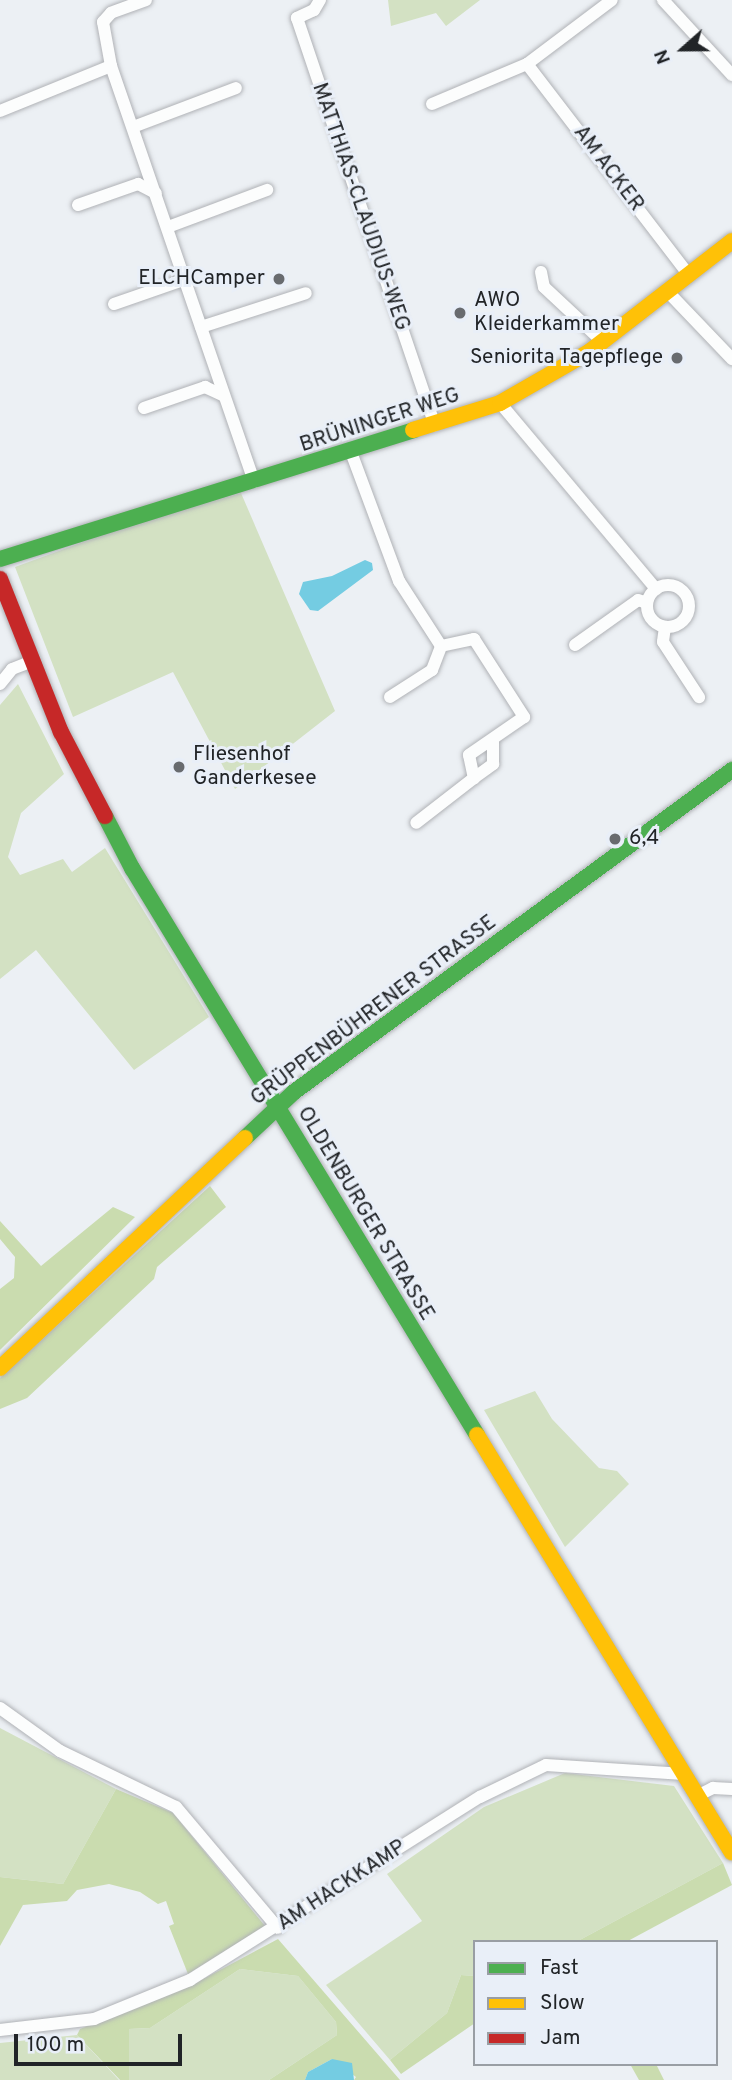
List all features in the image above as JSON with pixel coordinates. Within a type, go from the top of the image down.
[{"type":"street","points":[[146,0],[111,13],[103,22],[111,66],[254,482]]},
{"type":"street","name":"MATTHIAS-CLAUDIUS-WEG","points":[[320,0],[314,9],[297,18],[435,425]]},
{"type":"street","points":[[432,104],[527,64],[612,0]]},
{"type":"street","points":[[663,0],[732,75]]},
{"type":"street","name":"AM ACKER","points":[[527,64],[689,275]]},
{"type":"street","points":[[0,111],[111,66]]},
{"type":"street","points":[[133,127],[236,88]]},
{"type":"street","points":[[78,205],[138,184],[146,167]]},
{"type":"street","points":[[138,184],[156,193]]},
{"type":"street","points":[[168,227],[267,190]]},
{"type":"street","name":"BRÜNINGER WEG","points":[[0,559],[351,452],[500,403],[603,342],[732,242]]},
{"type":"street","points":[[541,272],[544,287],[603,342]]},
{"type":"street","points":[[114,304],[186,279]]},
{"type":"street","points":[[668,292],[732,359]]},
{"type":"street","points":[[201,327],[306,293]]},
{"type":"street","points":[[144,408],[205,387],[215,370]]},
{"type":"street","points":[[205,387],[224,396]]},
{"type":"street","points":[[500,403],[656,589]]},
{"type":"street","points":[[351,452],[399,581],[441,646]]},
{"type":"street","name":"OLDENBURGER STRASSE","points":[[0,579],[30,663],[90,793],[276,1108],[732,1852]]},
{"type":"street","points":[[656,589],[675,587],[688,601],[683,620],[665,627]]},
{"type":"street","points":[[656,589],[647,603],[650,618],[665,627]]},
{"type":"street","points":[[575,645],[638,600],[647,603]]},
{"type":"street","points":[[665,627],[663,642],[699,697]]},
{"type":"street","points":[[441,646],[474,639],[524,717],[469,754],[474,778]]},
{"type":"street","points":[[390,697],[432,670],[441,646]]},
{"type":"street","points":[[0,684],[12,669],[30,663]]},
{"type":"street","points":[[416,823],[493,764],[492,740]]},
{"type":"street","name":"GRÜPPENBÜHRENER STRASSE","points":[[0,1368],[276,1108],[732,770]]},
{"type":"street","points":[[0,1708],[60,1751],[176,1807],[278,1928]]},
{"type":"street","name":"AM HACKKAMP","points":[[0,2030],[94,2019],[190,1980],[278,1928],[480,1797],[546,1765],[684,1774]]},
{"type":"street","points":[[697,1796],[713,1788],[732,1789]]},
{"type":"green space","points":[[388,0],[480,0],[446,26],[436,13],[391,26]]},
{"type":"green space","points":[[241,493],[335,711],[235,789],[173,672],[73,717],[15,567],[130,525]]},
{"type":"green space","points":[[18,684],[64,774],[21,813],[8,857],[20,875],[63,859],[72,872],[105,848],[209,1017],[134,1070],[36,950],[0,979],[0,705]]},
{"type":"green space","points":[[210,1186],[226,1207],[157,1267],[154,1279],[27,1398],[0,1409],[0,1378]]},
{"type":"green space","points":[[113,1207],[135,1217],[0,1350],[0,1289],[14,1278],[15,1257],[0,1239],[0,1221],[41,1266]]},
{"type":"green space","points":[[535,1391],[552,1419],[599,1468],[617,1471],[629,1484],[565,1547],[484,1410]]},
{"type":"green space","points":[[0,1728],[116,1789],[63,1884],[0,1877]]},
{"type":"green space","points":[[565,1773],[674,1786],[723,1863],[580,1940],[473,1940],[473,1976],[461,1975],[447,2013],[390,2060],[326,1985],[422,1921],[387,1874],[484,1807]]},
{"type":"green space","points":[[116,1789],[173,1813],[265,1926],[188,1974],[169,1926],[174,1924],[166,1901],[158,1904],[140,1892],[109,1884],[77,1890],[67,1901],[23,1905],[0,1946],[0,1877],[63,1884]]},
{"type":"green space","points":[[723,1863],[732,1885],[630,1940],[580,1940]]},
{"type":"green space","points":[[278,1939],[400,2080],[354,2080],[356,2077],[332,2059],[308,2072],[305,2080],[269,2080],[337,2035],[336,2022],[298,1976],[240,1969],[150,2028],[129,2029],[129,2080],[120,2080],[77,2035],[80,2029],[192,1985]]},
{"type":"green space","points":[[240,1969],[298,1976],[336,2022],[337,2035],[269,2080],[129,2080],[129,2029],[150,2028]]},
{"type":"green space","points":[[461,1975],[473,1976],[473,2024],[401,2074],[390,2060],[447,2013]]},
{"type":"green space","points":[[77,2035],[119,2080],[0,2080],[0,2043]]},
{"type":"green space","points":[[631,2066],[657,2066],[664,2080],[639,2080]]},
{"type":"water","points":[[365,560],[372,563],[373,570],[318,611],[310,610],[299,594],[303,582],[332,576]]},
{"type":"water","points":[[332,2059],[352,2063],[354,2080],[305,2080],[308,2072]]},
{"type":"traffic: fast","points":[[0,559],[413,430]]},
{"type":"traffic: fast","points":[[245,1138],[294,1092],[732,770]]},
{"type":"traffic: fast","points":[[105,816],[132,868],[477,1435]]},
{"type":"traffic: slow","points":[[413,430],[500,403],[589,352],[732,241]]},
{"type":"traffic: slow","points":[[0,1368],[245,1138]]},
{"type":"traffic: slow","points":[[477,1435],[732,1852]]},
{"type":"traffic: jam","points":[[0,579],[61,732],[105,816]]},
{"type":"place","name":"ELCHCamper","points":[[279,279]]},
{"type":"place","name":"AWO Kleiderkammer","points":[[460,313]]},
{"type":"place","name":"Seniorita Tagepflege","points":[[677,358]]},
{"type":"place","name":"Fliesenhof Ganderkesee","points":[[179,767]]},
{"type":"place","name":"6,4","points":[[615,839]]}]
